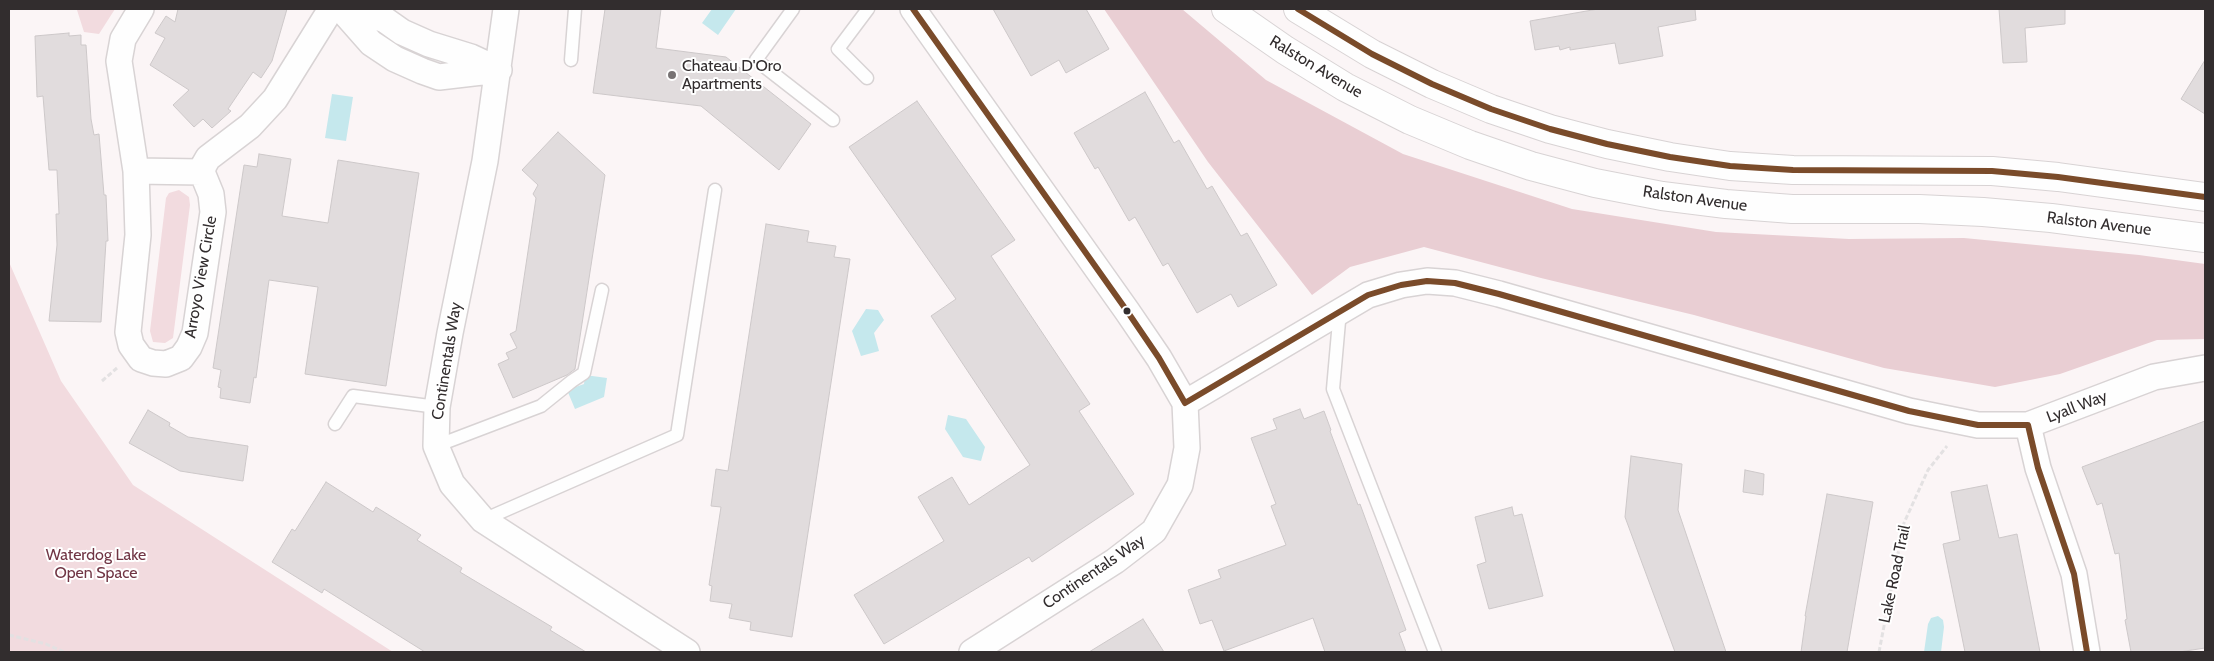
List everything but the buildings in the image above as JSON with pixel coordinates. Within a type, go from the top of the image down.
[{"type":"main road","name":"Ralston Avenue","points":[[1226,9],[1284,50],[1345,87],[1410,120],[1470,145],[1531,166],[1595,183],[1662,196],[1726,204],[1792,209],[1910,209],[1983,212],[2051,218],[2205,238]]},
{"type":"main road","points":[[1298,9],[1372,54],[1432,84],[1491,109],[1550,129],[1652,154],[1730,166],[1792,170],[1992,171],[2068,178],[2205,197]]},
{"type":"street","name":"Arroyo View Circle","points":[[141,9],[123,39],[119,61],[136,171],[138,235],[128,332],[131,345],[141,359],[153,363],[166,364],[181,358],[189,348],[195,333],[213,212],[211,194],[202,172]]},
{"type":"street","points":[[136,171],[202,172],[208,158],[250,126],[275,99],[331,9]]},
{"type":"street","points":[[341,9],[371,43],[395,59],[422,71],[439,77],[499,70]]},
{"type":"street","points":[[354,9],[385,20],[402,32],[429,44],[471,57],[499,70]]},
{"type":"street","name":"Continentals Way","points":[[506,9],[485,161],[437,406],[436,446],[452,484],[484,520],[687,652]]},
{"type":"street","name":"Continentals Way","points":[[913,9],[1133,319],[1160,358],[1186,403],[1187,448],[1180,484],[1154,531],[1115,561],[972,652]]},
{"type":"street","name":"Lyall Way","points":[[1186,403],[1368,295],[1401,285],[1427,282],[1455,283],[1499,294],[1910,411],[1978,425],[2028,425],[2154,377],[2205,368]]},
{"type":"street","points":[[2028,425],[2038,468],[2074,574],[2087,652]]},
{"type":"lane","points":[[571,60],[574,9]]},
{"type":"lane","points":[[793,9],[756,60],[833,120]]},
{"type":"lane","points":[[867,78],[838,49],[868,9]]},
{"type":"lane","points":[[484,520],[677,436],[715,190]]},
{"type":"lane","points":[[436,446],[541,406],[572,381],[584,374],[602,290]]},
{"type":"lane","points":[[1340,310],[1333,389],[1435,652]]},
{"type":"lane","points":[[334,424],[353,396],[437,406]]},
{"type":"path","points":[[102,380],[119,366]]},
{"type":"path","name":"Lake Road Trail","points":[[1879,652],[1904,523],[1928,470],[1947,446]]},
{"type":"path","points":[[9,634],[46,644],[64,652]]},
{"type":"green space","points":[[66,9],[115,9],[99,34],[84,32],[77,10]]},
{"type":"green space","points":[[179,190],[189,197],[190,205],[173,338],[165,343],[153,342],[150,331],[166,198],[169,193]]},
{"type":"green space","name":"Waterdog Lake Open Space","points":[[9,262],[61,381],[133,485],[393,652],[9,652]]},
{"type":"shaded area","points":[[1104,9],[1182,9],[1266,80],[1403,154],[1572,209],[1716,232],[1849,239],[1964,238],[2139,255],[2205,264],[2205,339],[2157,340],[2060,374],[1995,387],[1884,368],[1694,315],[1424,247],[1350,267],[1312,295],[1208,162]]},
{"type":"water","points":[[712,9],[736,9],[718,35],[702,23]]},
{"type":"water","points":[[332,94],[353,97],[346,141],[325,138]]},
{"type":"water","points":[[866,309],[878,310],[884,320],[874,333],[879,351],[861,356],[852,331]]},
{"type":"water","points":[[585,375],[607,378],[604,397],[575,409],[567,390],[584,384]]},
{"type":"water","points":[[948,415],[966,419],[985,447],[981,461],[963,457],[945,429]]},
{"type":"water","points":[[1938,616],[1943,620],[1944,627],[1941,652],[1924,652],[1928,624],[1931,618]]},
{"type":"transit line","points":[[913,9],[1127,311],[1159,358],[1185,403],[1368,295],[1401,285],[1427,281],[1455,283],[1499,294],[1909,411],[1978,425],[2028,425],[2038,468],[2074,574],[2087,652]]},
{"type":"transit line","points":[[1298,9],[1372,54],[1432,84],[1491,109],[1550,129],[1607,144],[1670,157],[1730,166],[1793,170],[1992,171],[2058,177],[2205,197]]},
{"type":"place","name":"Chateau D'Oro Apartments","points":[[672,75]]}]
